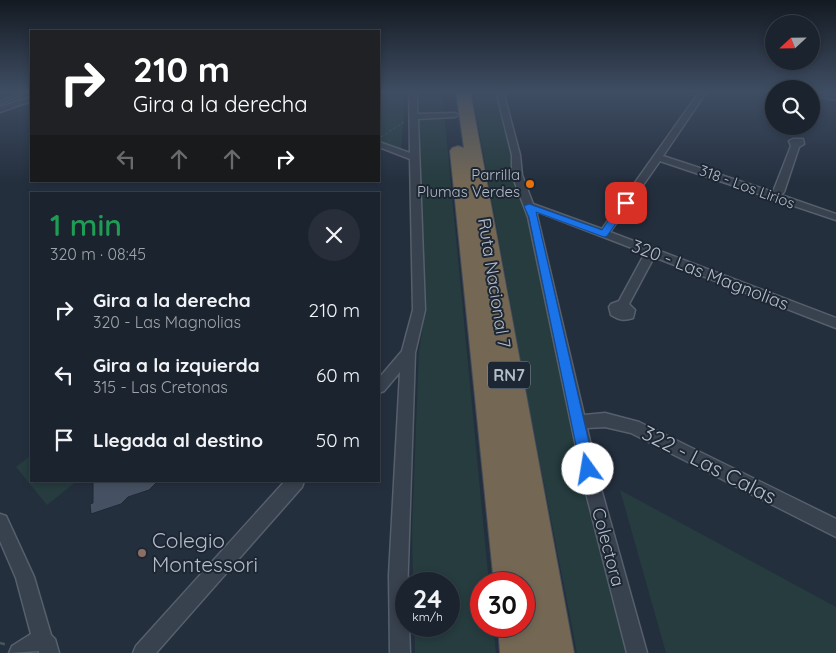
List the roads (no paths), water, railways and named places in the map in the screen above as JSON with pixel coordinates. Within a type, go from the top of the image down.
[{"type":"highway","name":"Ruta Nacional 7","points":[[456,121],[463,197],[510,572]]},
{"type":"highway","name":"Ruta Nacional 7","points":[[467,121],[555,653]]},
{"type":"highway","points":[[518,637],[520,653]]},
{"type":"street","points":[[400,653],[398,575],[408,354],[419,310],[413,121]]},
{"type":"street","name":"Colectora","points":[[507,121],[516,155],[517,175],[533,217],[592,485],[637,653]]},
{"type":"street","points":[[604,234],[683,121]]},
{"type":"street","points":[[380,144],[414,157]]},
{"type":"street","points":[[773,197],[779,192],[795,146]]},
{"type":"street","name":"318 - Los Lirios","points":[[658,157],[836,217]]},
{"type":"street","name":"320 - Las Magnolias","points":[[529,206],[836,323]]},
{"type":"street","points":[[623,305],[651,252]]},
{"type":"street","points":[[380,386],[408,354]]},
{"type":"street","name":"322 - Las Calas","points":[[577,422],[605,420],[634,427],[836,528]]},
{"type":"street","points":[[143,653],[295,482]]},
{"type":"street","points":[[0,522],[25,577],[45,647]]},
{"type":"street","points":[[19,653],[32,643],[45,647]]},
{"type":"place","name":"Parrilla Plumas Verdes","points":[[530,184]]},
{"type":"place","name":"Colegio Montessori","points":[[142,553]]}]
